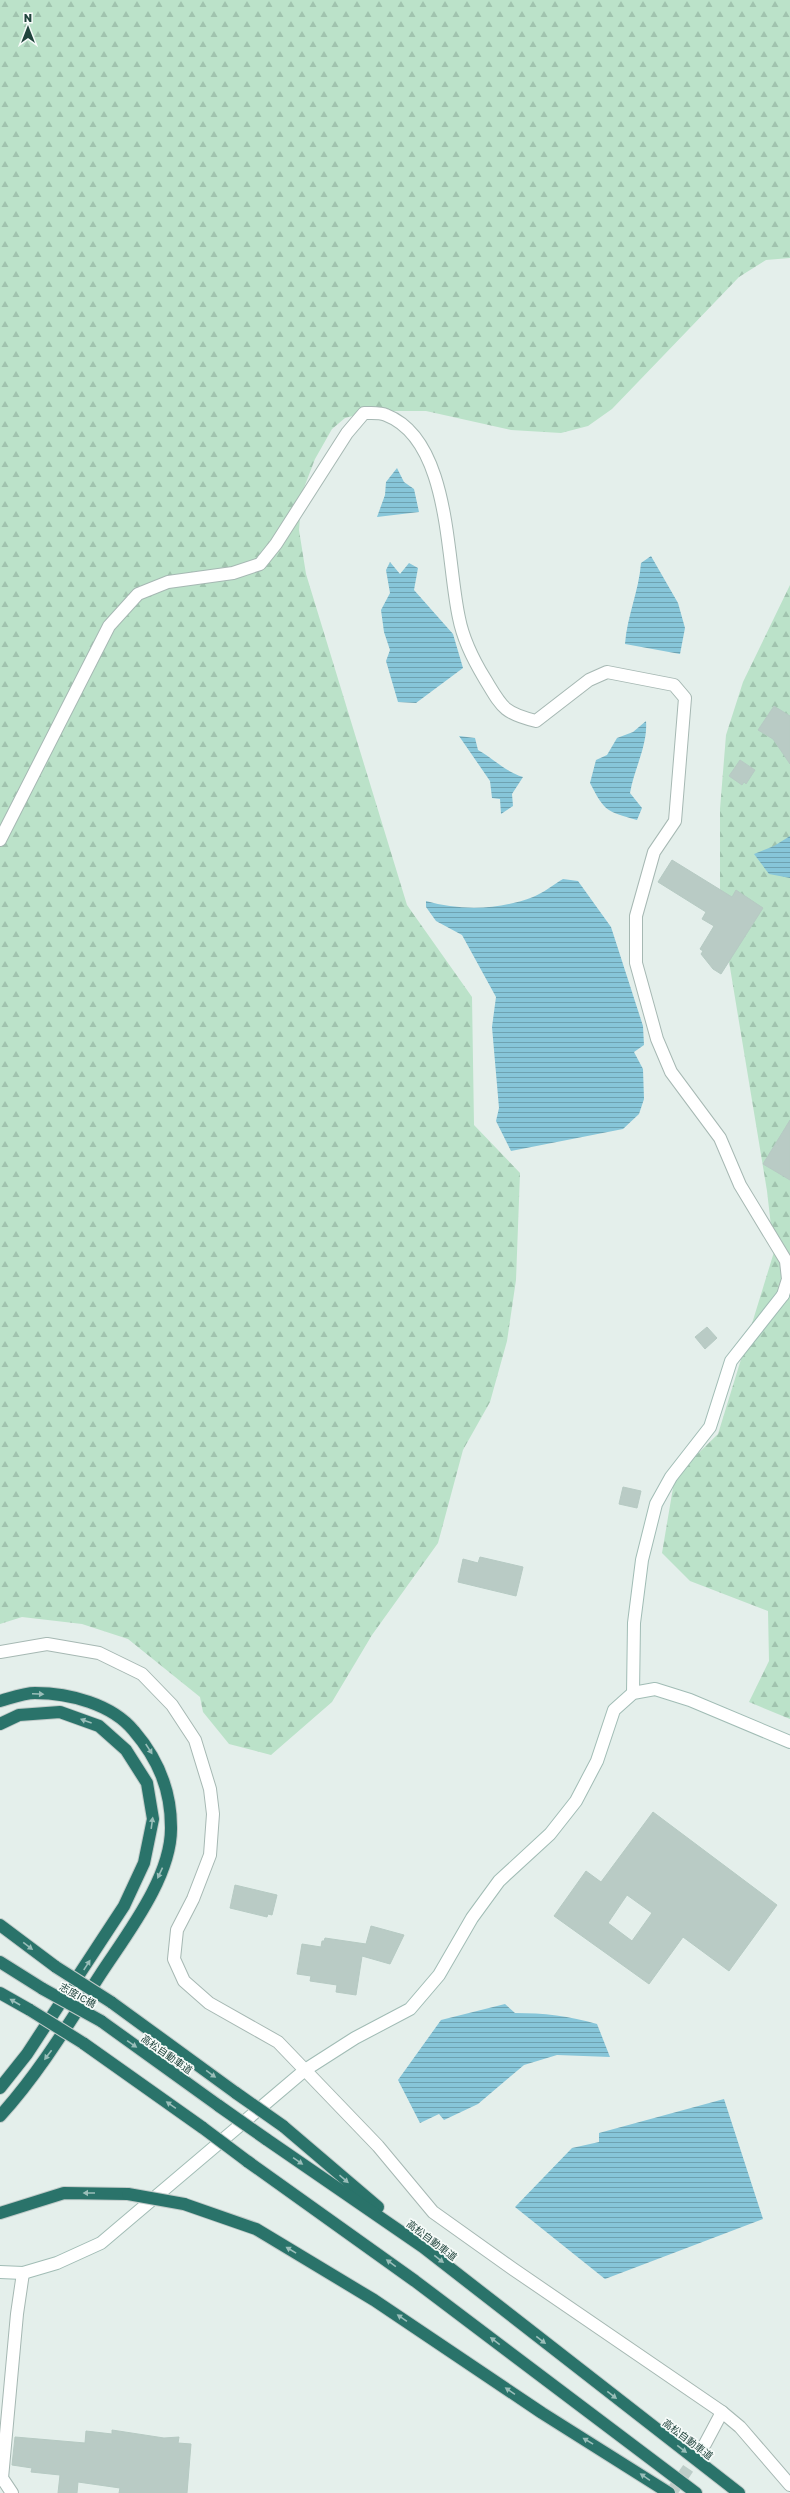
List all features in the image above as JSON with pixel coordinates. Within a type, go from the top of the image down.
[{"type":"highway","points":[[0,1701],[35,1693],[83,1699],[125,1719],[150,1749],[167,1786],[172,1828],[165,1862],[144,1906],[56,2044],[0,2116]]},
{"type":"highway","points":[[0,1724],[19,1715],[60,1712],[99,1726],[126,1750],[147,1783],[153,1818],[144,1864],[124,1906],[28,2054],[0,2088]]},
{"type":"highway","points":[[0,1925],[56,1967],[111,2002],[283,2126],[423,2247]]},
{"type":"highway","name":"志度IC橋","points":[[0,1962],[43,1989],[101,2021]]},
{"type":"highway","points":[[0,1993],[83,2043],[416,2281],[696,2493]]},
{"type":"highway","name":"高松自動車道","points":[[101,2021],[266,2139],[423,2247],[739,2493]]},
{"type":"highway","points":[[0,2213],[64,2193],[128,2194],[184,2204],[256,2229],[374,2300],[542,2413],[621,2461],[669,2493]]},
{"type":"street","points":[[0,840],[108,626],[138,594],[168,582],[233,573],[260,564],[276,544],[347,433],[364,413],[385,414],[406,426],[425,452],[441,499],[459,619],[475,663],[501,705],[514,716],[536,721],[589,680],[606,672],[674,685],[685,698],[675,821],[654,852],[636,916],[636,963],[657,1039],[671,1072],[720,1138],[740,1185],[786,1261],[788,1279],[783,1295],[731,1361],[710,1427],[671,1477],[656,1504],[642,1560],[634,1623],[633,1693]]},
{"type":"street","points":[[0,1652],[47,1644],[99,1653],[142,1674],[172,1705],[195,1740],[210,1789],[213,1814],[210,1855],[193,1899],[177,1930],[174,1959],[184,1981],[209,2004],[278,2042],[378,2146],[433,2212],[513,2269],[722,2412],[740,2427],[790,2485]]},
{"type":"street","points":[[0,2272],[23,2273],[57,2263],[101,2243],[305,2070],[355,2038],[410,2009],[434,1981],[472,1918],[499,1881],[550,1834],[576,1801],[597,1761],[614,1710],[633,1693],[655,1689],[690,1700],[790,1742]]},
{"type":"street","points":[[12,2493],[2,2478],[23,2273]]},
{"type":"street","points":[[704,2444],[722,2412]]},
{"type":"green space","points":[[0,0],[790,0],[790,258],[766,260],[739,277],[612,409],[588,426],[561,433],[511,430],[426,411],[372,411],[345,418],[332,429],[315,459],[302,493],[299,530],[306,574],[407,905],[472,997],[474,1125],[520,1173],[516,1280],[507,1341],[490,1402],[463,1450],[438,1543],[372,1635],[332,1702],[271,1755],[229,1744],[203,1712],[200,1697],[128,1639],[82,1624],[22,1617],[0,1624]]},
{"type":"green space","points":[[790,585],[790,1719],[749,1702],[769,1661],[768,1611],[690,1581],[662,1553],[675,1476],[718,1434],[774,1252],[767,1191],[720,907],[720,809],[726,735],[743,682]]},
{"type":"water","points":[[397,468],[404,482],[414,489],[419,512],[377,517],[385,495],[386,482]]},
{"type":"water","points":[[651,556],[678,603],[685,628],[680,654],[625,644],[641,563]]},
{"type":"water","points":[[390,562],[400,574],[409,563],[418,568],[414,590],[453,634],[463,668],[416,703],[398,702],[386,661],[390,650],[384,632],[381,610],[390,593],[386,570]]},
{"type":"water","points":[[646,721],[643,748],[630,793],[642,808],[637,820],[612,812],[608,809],[599,800],[590,783],[596,760],[607,755],[617,738],[633,732]]},
{"type":"water","points":[[459,736],[475,738],[478,750],[506,769],[523,777],[512,794],[513,806],[501,814],[500,799],[492,798],[490,781]]},
{"type":"water","points":[[790,836],[790,878],[769,874],[754,854],[774,846]]},
{"type":"water","points":[[563,879],[578,881],[611,927],[643,1026],[644,1045],[634,1052],[643,1069],[644,1099],[639,1114],[623,1129],[511,1151],[496,1121],[499,1108],[492,1027],[496,997],[462,935],[436,921],[426,907],[426,901],[466,908],[507,905],[533,897]]},
{"type":"water","points":[[505,2004],[515,2013],[556,2016],[597,2024],[610,2057],[557,2055],[524,2065],[478,2104],[444,2120],[439,2114],[420,2123],[398,2080],[441,2020]]},
{"type":"water","points":[[724,2099],[763,2219],[605,2279],[515,2207],[572,2148],[599,2142],[599,2133]]},
{"type":"building","points":[[774,706],[790,716],[790,764],[773,739],[758,730]]},
{"type":"building","points":[[740,760],[755,770],[746,784],[744,782],[742,785],[729,776]]},
{"type":"building","points":[[672,860],[732,897],[736,890],[763,908],[721,974],[713,969],[701,954],[703,951],[700,949],[714,926],[702,919],[706,912],[658,882]]},
{"type":"building","points":[[790,1120],[790,1180],[763,1164]]},
{"type":"building","points":[[707,1327],[717,1338],[705,1349],[695,1337]]},
{"type":"building","points":[[623,1487],[641,1491],[637,1508],[619,1504]]},
{"type":"building","points":[[480,1557],[523,1567],[516,1596],[458,1582],[463,1559],[478,1563]]},
{"type":"building","points":[[653,1812],[777,1905],[729,1971],[683,1937],[649,1984],[554,1916],[586,1871],[601,1882]],"holes":[[[627,1895],[652,1913],[632,1941],[608,1923]]]},
{"type":"building","points":[[235,1885],[277,1895],[272,1915],[268,1914],[267,1917],[230,1908]]},
{"type":"building","points":[[371,1926],[404,1935],[390,1964],[362,1956],[356,1995],[336,1992],[337,1985],[310,1981],[311,1976],[297,1974],[302,1944],[321,1947],[322,1941],[324,1941],[325,1938],[366,1944]]},
{"type":"building","points":[[112,2430],[164,2438],[179,2437],[178,2443],[191,2444],[187,2493],[119,2493],[120,2488],[78,2482],[77,2493],[58,2493],[60,2475],[31,2472],[32,2468],[12,2465],[15,2437],[85,2443],[86,2431],[112,2434]]},
{"type":"tunnel","points":[[671,2493],[705,2444]]}]
